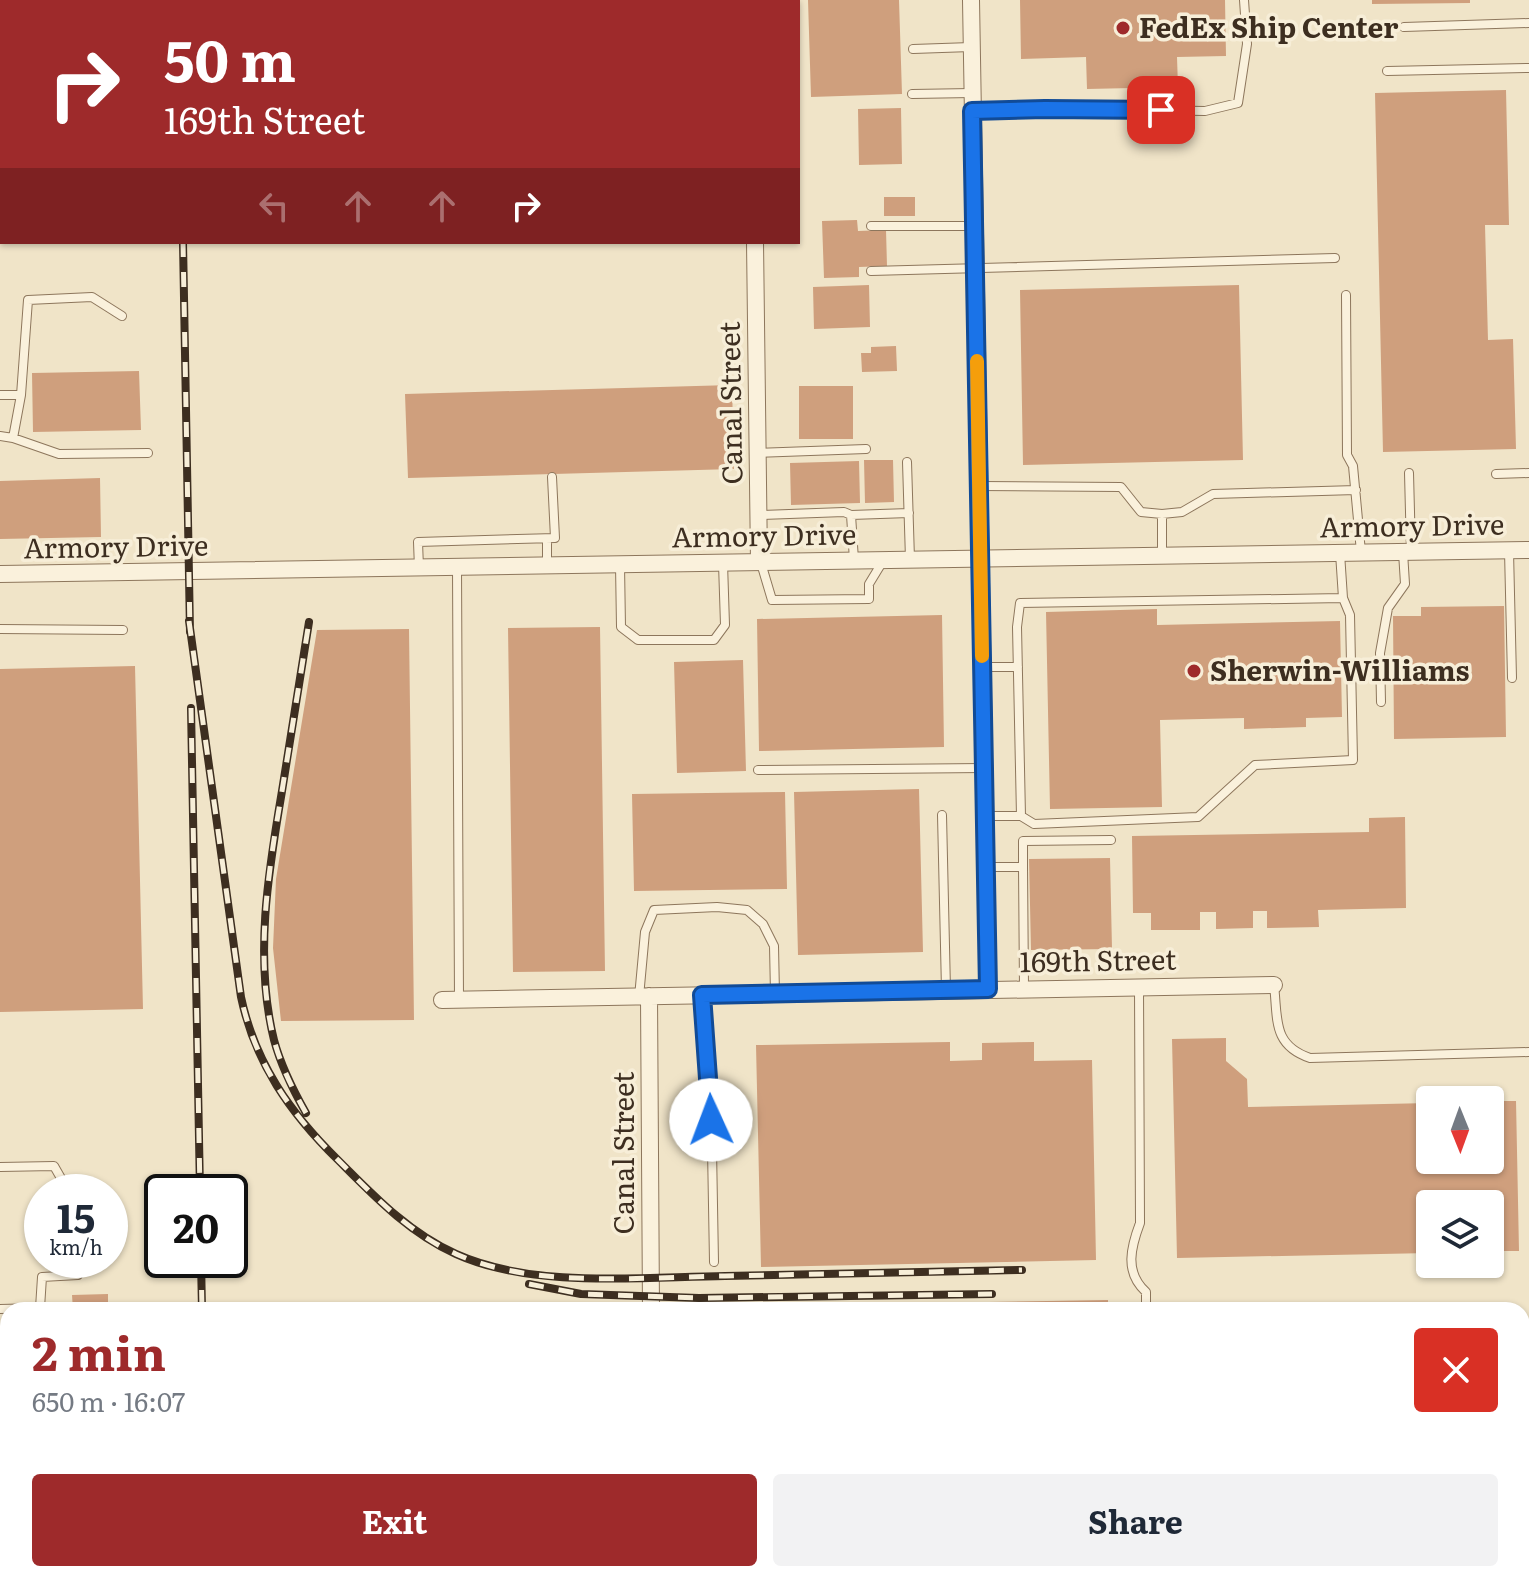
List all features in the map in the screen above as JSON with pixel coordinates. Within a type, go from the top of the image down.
[{"type":"street","points":[[971,0],[988,989]]},
{"type":"street","name":"Canal Street","points":[[755,244],[760,562]]},
{"type":"street","name":"Armory Drive","points":[[0,574],[1529,550]]},
{"type":"street","name":"169th Street","points":[[451,1000],[1274,985]]},
{"type":"street","name":"Canal Street","points":[[644,996],[651,1302]]},
{"type":"lane","points":[[972,111],[1205,111],[1238,103],[1247,44],[1244,0]]},
{"type":"lane","points":[[1404,27],[1529,23]]},
{"type":"lane","points":[[913,49],[971,47]]},
{"type":"lane","points":[[1387,71],[1529,68]]},
{"type":"lane","points":[[912,94],[972,93]]},
{"type":"lane","points":[[871,226],[974,226]]},
{"type":"lane","points":[[871,271],[1335,258]]},
{"type":"lane","points":[[1346,295],[1347,455],[1353,466],[1361,553]]},
{"type":"lane","points":[[13,438],[21,395],[28,300],[92,297],[122,316]]},
{"type":"lane","points":[[0,395],[21,395]]},
{"type":"lane","points":[[0,436],[59,454],[148,453]]},
{"type":"lane","points":[[758,453],[866,449]]},
{"type":"lane","points":[[907,462],[910,560]]},
{"type":"lane","points":[[1381,702],[1380,653],[1388,608],[1405,584],[1409,473]]},
{"type":"lane","points":[[1496,474],[1529,473]]},
{"type":"lane","points":[[419,568],[418,542],[555,538],[552,477]]},
{"type":"lane","points":[[979,486],[1121,487],[1141,512],[1162,514],[1182,512],[1213,494],[1356,490]]},
{"type":"lane","points":[[759,515],[909,513]]},
{"type":"lane","points":[[1162,514],[1162,556]]},
{"type":"lane","points":[[851,515],[854,561]]},
{"type":"lane","points":[[547,539],[547,566]]},
{"type":"lane","points":[[1509,551],[1512,678]]},
{"type":"lane","points":[[985,816],[1021,816],[1034,824],[1198,817],[1255,765],[1353,760],[1350,615],[1343,598],[1340,553]]},
{"type":"lane","points":[[760,562],[772,600],[869,599],[869,584],[884,560]]},
{"type":"lane","points":[[620,565],[621,627],[638,640],[714,640],[725,625],[723,563]]},
{"type":"lane","points":[[451,1000],[457,567]]},
{"type":"lane","points":[[1021,816],[1017,627],[1020,603],[1343,598]]},
{"type":"lane","points":[[0,629],[123,630]]},
{"type":"lane","points":[[982,667],[1018,667]]},
{"type":"lane","points":[[758,770],[984,768]]},
{"type":"lane","points":[[942,815],[946,990]]},
{"type":"lane","points":[[1024,988],[1023,841],[1111,840]]},
{"type":"lane","points":[[986,867],[1023,867]]},
{"type":"lane","points":[[644,996],[645,932],[654,910],[717,907],[747,910],[763,924],[774,946],[775,994]]},
{"type":"lane","points":[[1274,985],[1281,1038],[1293,1052],[1310,1058],[1529,1052]]},
{"type":"lane","points":[[1139,987],[1140,1223],[1129,1252],[1136,1283],[1146,1292],[1146,1302]]},
{"type":"lane","points":[[702,995],[711,1092],[714,1262]]},
{"type":"lane","points":[[0,1167],[54,1166],[57,1174]]},
{"type":"lane","points":[[40,1302],[42,1278]]},
{"type":"building","points":[[808,0],[899,0],[902,94],[811,97]]},
{"type":"building","name":"FedEx Ship Center","points":[[1020,0],[1225,0],[1226,56],[1177,57],[1178,87],[1087,89],[1086,57],[1021,59]]},
{"type":"building","points":[[1372,0],[1470,0],[1470,3],[1372,4]]},
{"type":"building","points":[[1506,90],[1509,225],[1485,225],[1488,340],[1513,339],[1516,449],[1383,452],[1375,93]]},
{"type":"building","points":[[901,108],[902,164],[859,165],[858,109]]},
{"type":"building","points":[[884,197],[915,197],[915,216],[884,216]]},
{"type":"building","points":[[857,220],[858,231],[886,230],[887,266],[859,267],[859,277],[824,278],[822,221]]},
{"type":"building","points":[[869,285],[870,327],[814,329],[813,287]]},
{"type":"building","points":[[1239,285],[1243,460],[1023,465],[1020,290]]},
{"type":"building","points":[[896,346],[897,371],[862,372],[861,353],[871,353],[871,347]]},
{"type":"building","points":[[139,371],[141,430],[33,432],[32,373]]},
{"type":"building","points":[[732,385],[734,469],[408,478],[405,394]]},
{"type":"building","points":[[799,386],[853,386],[853,439],[799,439]]},
{"type":"building","points":[[864,460],[893,460],[894,502],[865,503]]},
{"type":"building","points":[[859,461],[860,503],[791,505],[790,463]]},
{"type":"building","points":[[100,478],[101,537],[0,539],[0,481]]},
{"type":"building","points":[[1504,606],[1506,737],[1394,739],[1393,616],[1421,616],[1421,607]]},
{"type":"building","name":"Sherwin-Williams","points":[[1157,609],[1157,625],[1340,621],[1342,717],[1306,718],[1306,727],[1244,729],[1244,718],[1160,720],[1162,807],[1050,809],[1046,612]]},
{"type":"building","points":[[942,615],[944,747],[759,751],[757,619]]},
{"type":"building","points":[[600,627],[605,971],[513,972],[508,628]]},
{"type":"building","points":[[409,629],[414,1020],[281,1021],[273,948],[276,879],[317,630]]},
{"type":"building","points":[[743,660],[746,771],[677,773],[674,662]]},
{"type":"building","points":[[135,666],[143,1009],[0,1012],[0,669]]},
{"type":"building","points":[[919,789],[923,952],[798,955],[794,792]]},
{"type":"building","points":[[785,792],[787,889],[634,891],[632,794]]},
{"type":"building","points":[[1405,817],[1406,908],[1318,910],[1319,927],[1267,928],[1267,911],[1253,911],[1253,928],[1216,929],[1216,912],[1200,912],[1200,930],[1151,930],[1151,913],[1133,913],[1132,836],[1369,832],[1369,818]]},
{"type":"building","points":[[1110,858],[1112,949],[1031,950],[1029,859]]},
{"type":"building","points":[[1226,1038],[1226,1061],[1247,1079],[1248,1107],[1416,1103],[1416,1174],[1504,1174],[1504,1101],[1516,1101],[1519,1251],[1504,1251],[1504,1190],[1416,1190],[1416,1253],[1177,1258],[1172,1039]]},
{"type":"building","points":[[950,1042],[950,1061],[982,1060],[982,1043],[1034,1042],[1034,1061],[1092,1060],[1096,1260],[761,1267],[756,1045]]},
{"type":"building","points":[[108,1294],[108,1302],[72,1302],[72,1295]]},
{"type":"building","points":[[1108,1300],[1108,1302],[989,1302]]},
{"type":"railway","points":[[183,244],[190,632]]},
{"type":"railway","points":[[189,621],[241,997],[255,1044],[277,1086],[305,1124],[365,1187],[408,1225],[456,1254],[487,1265],[553,1277],[624,1279],[1022,1270]]},
{"type":"railway","points":[[306,1113],[288,1078],[274,1040],[268,1009],[264,947],[272,853],[309,622]]},
{"type":"railway","points":[[191,708],[200,1174]]},
{"type":"railway","points":[[201,1278],[202,1302]]},
{"type":"railway","points":[[529,1284],[581,1294],[699,1298],[992,1294]]},
{"type":"slow traffic","points":[[977,361],[982,656]]},
{"type":"place","name":"FedEx Ship Center","points":[[1123,28]]},
{"type":"place","name":"Sherwin-Williams","points":[[1194,671]]},
{"type":"route","points":[[711,1120],[702,995],[988,989],[972,111],[1161,110]]}]
